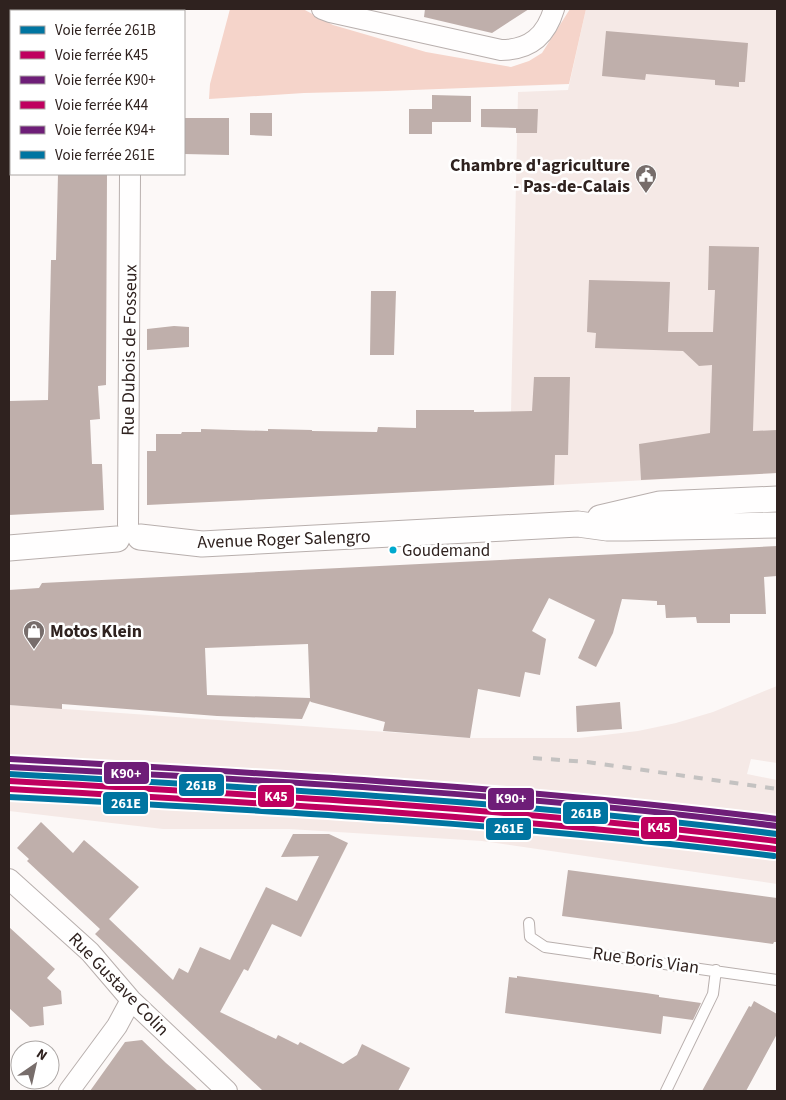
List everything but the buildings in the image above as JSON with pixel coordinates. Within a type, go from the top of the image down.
[{"type":"street","points":[[322,9],[501,50],[511,50],[529,44],[538,37],[546,29],[554,9]]},
{"type":"street","name":"Rue Dubois de Fosseux","points":[[128,534],[130,175]]},
{"type":"street","name":"Avenue Roger Salengro","points":[[9,548],[128,534],[192,543],[219,543],[578,524],[660,504],[777,499]]},
{"type":"street","name":"Avenue Roger Salengro","points":[[578,524],[607,528],[776,524]]},
{"type":"street","name":"Rue Gustave Colin","points":[[9,878],[90,952],[131,1000],[226,1091]]},
{"type":"street","points":[[69,1091],[117,1026],[131,1000]]},
{"type":"lane","name":"Rue Boris Vian","points":[[529,923],[530,937],[545,946],[777,980]]},
{"type":"lane","points":[[666,1091],[713,994],[716,970]]},
{"type":"shaded area","points":[[9,9],[55,9],[10,10],[9,94]]},
{"type":"shaded area","points":[[230,9],[303,9],[333,25],[426,52],[511,67],[529,61],[542,53],[570,9],[586,9],[569,84],[304,93],[209,99],[210,84]]},
{"type":"shaded area","name":"Chambre d'agriculture - Pas-de-Calais","points":[[586,9],[777,9],[777,473],[554,485],[511,412],[518,92],[568,90]]},
{"type":"shaded area","points":[[777,686],[777,763],[751,759],[747,774],[777,780],[777,884],[482,841],[289,829],[163,829],[9,811],[9,705],[470,738],[579,738],[638,731],[676,723],[713,712]]},
{"type":"railway","points":[[533,758],[587,762],[777,789]]},
{"type":"rail line","name":"K94+","points":[[10,759],[394,782],[586,798],[777,819]]},
{"type":"rail line","name":"K90+","points":[[9,767],[394,789],[586,805],[777,826]]},
{"type":"rail line","name":"261B","points":[[9,774],[394,797],[586,813],[777,834]]},
{"type":"rail line","name":"K45","points":[[9,781],[393,804],[585,820],[776,841]]},
{"type":"rail line","name":"K44","points":[[9,789],[392,812],[584,828],[775,849]]},
{"type":"rail line","name":"261E","points":[[9,797],[392,819],[583,835],[774,856]]},
{"type":"place","name":"Chambre d'agriculture - Pas-de-Calais","points":[[646,194]]},
{"type":"place","name":"Goudemand","points":[[393,550]]},
{"type":"place","name":"Motos Klein","points":[[34,650]]}]
